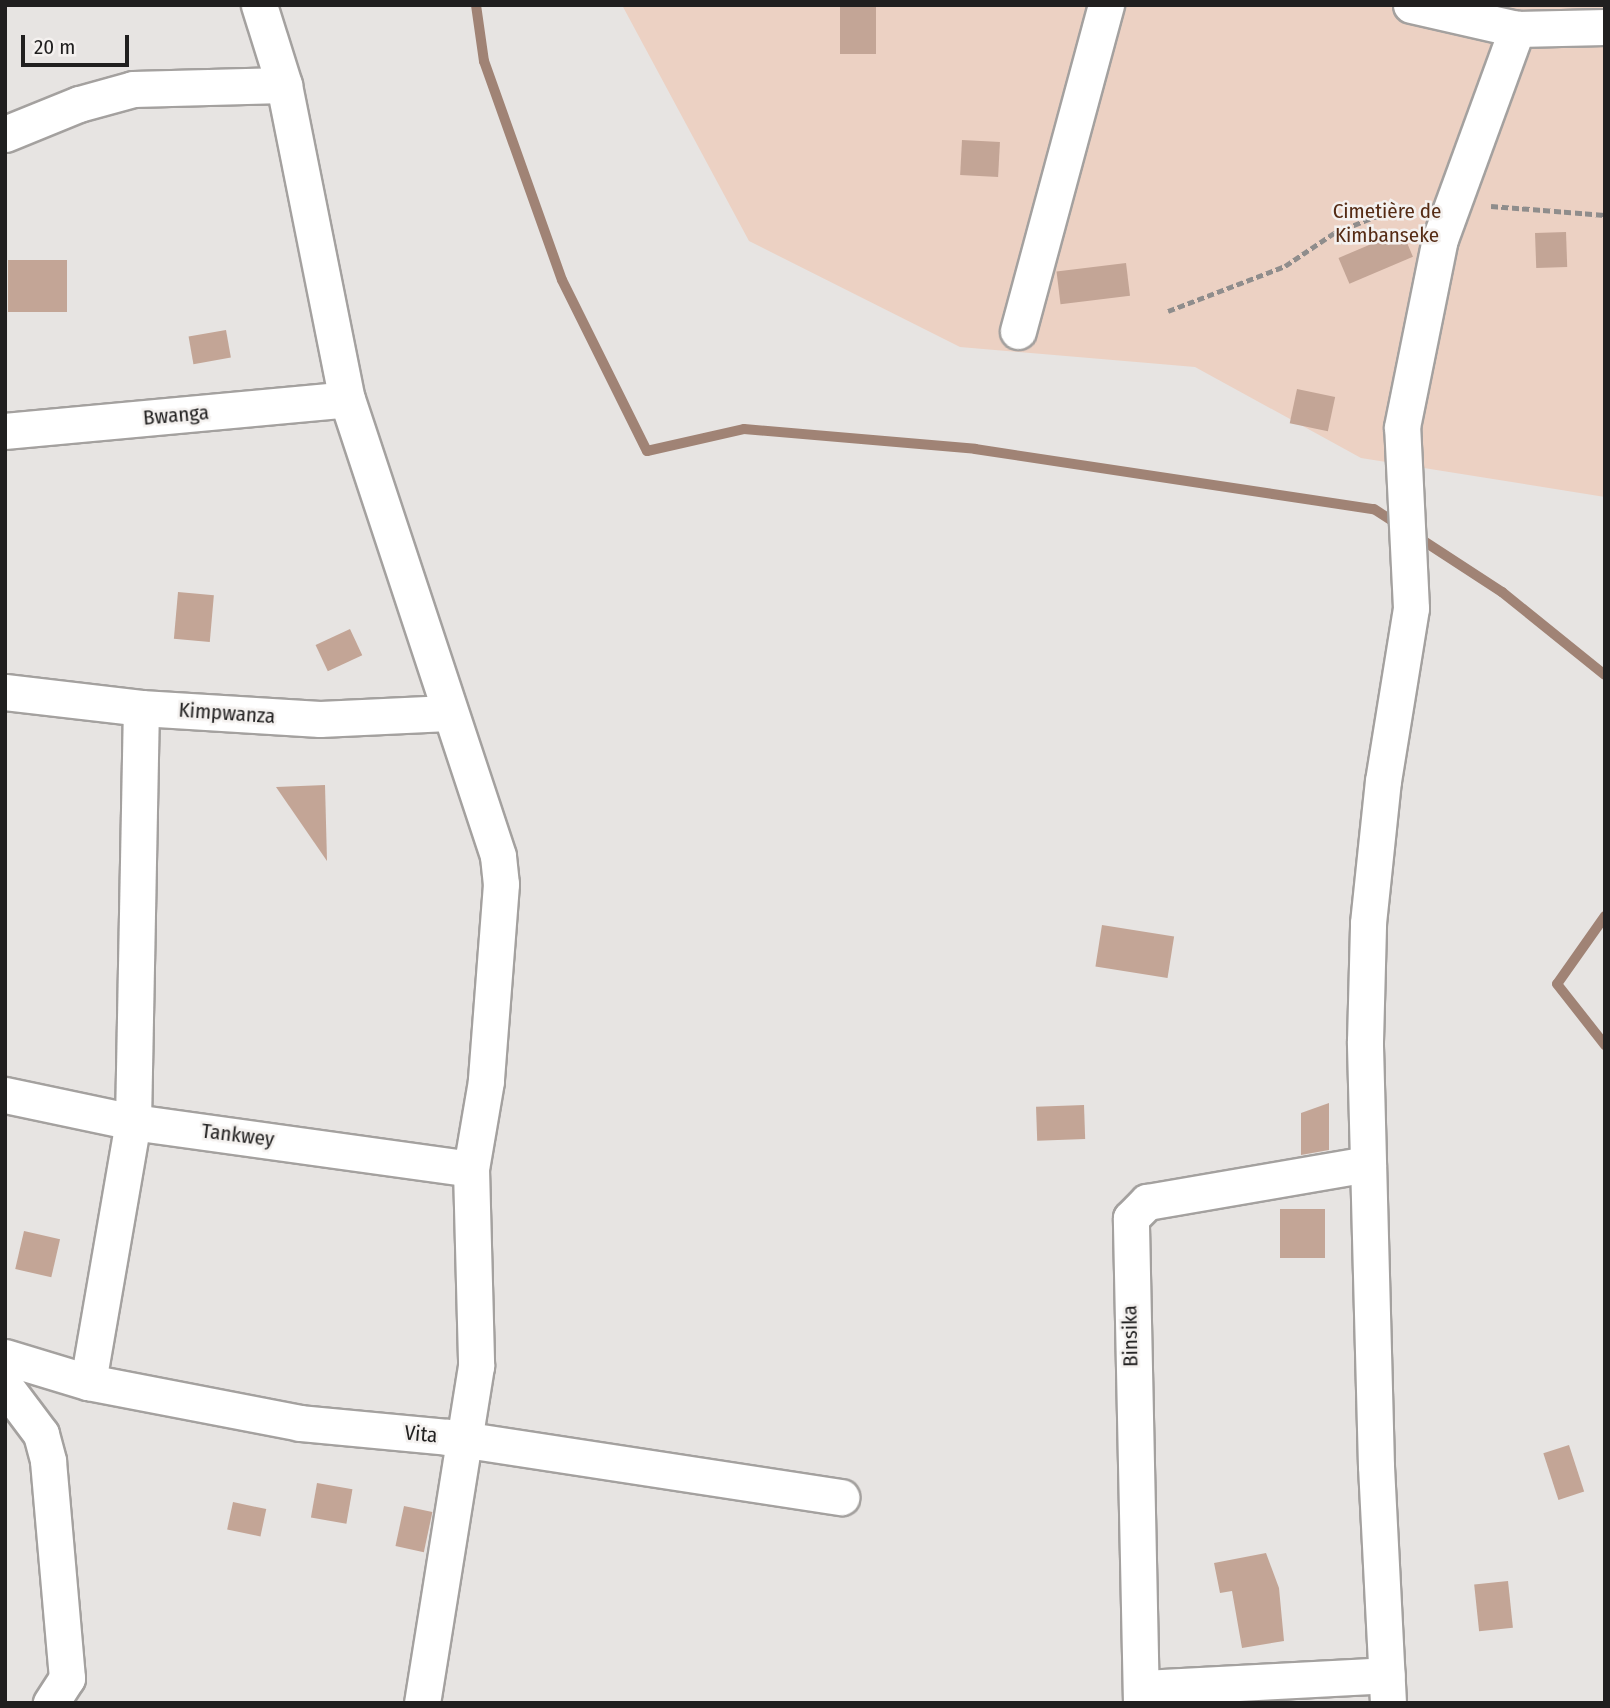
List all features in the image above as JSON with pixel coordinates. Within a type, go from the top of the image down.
[{"type":"street","points":[[259,5],[284,85],[347,399],[498,856],[501,884],[486,1081],[471,1169],[477,1313],[465,1440],[422,1703]]},
{"type":"street","points":[[1018,331],[1107,5]]},
{"type":"street","points":[[1411,5],[1517,29],[1605,27]]},
{"type":"street","points":[[1142,1695],[1388,1689],[1368,1164],[1368,923],[1383,780],[1411,608],[1402,426],[1413,352],[1455,197],[1517,29]]},
{"type":"street","points":[[5,134],[79,104],[133,89],[284,85]]},
{"type":"street","name":"Bwanga","points":[[5,431],[347,399]]},
{"type":"street","name":"Kimpwanza","points":[[5,692],[141,708],[320,719],[449,713]]},
{"type":"street","points":[[51,1703],[67,1678],[48,1461],[41,1434],[9,1399],[76,1378],[133,1122],[141,708]]},
{"type":"street","name":"Tankwey","points":[[5,1095],[133,1122],[471,1169]]},
{"type":"street","name":"Binsika","points":[[1142,1695],[1130,1218],[1147,1202],[1368,1164]]},
{"type":"street","name":"Vita","points":[[5,1357],[76,1378],[300,1423],[465,1440],[841,1497]]},
{"type":"path","points":[[1168,311],[1285,266],[1334,233],[1374,217],[1455,197],[1501,209],[1605,215]]},
{"type":"green space","name":"Cimetière de Kimbanseke","points":[[622,5],[1605,5],[1605,497],[1361,458],[1195,367],[960,347],[749,241]]},
{"type":"building","points":[[840,5],[876,5],[876,54],[840,54]]},
{"type":"building","points":[[962,140],[1000,142],[998,177],[960,175]]},
{"type":"building","points":[[1402,231],[1413,257],[1349,284],[1338,258]]},
{"type":"building","points":[[1566,232],[1567,267],[1536,268],[1535,233]]},
{"type":"building","points":[[8,260],[67,260],[67,312],[8,312]]},
{"type":"building","points":[[1126,263],[1130,296],[1061,304],[1057,272]]},
{"type":"building","points":[[226,330],[231,358],[193,364],[189,337]]},
{"type":"building","points":[[1297,389],[1335,397],[1328,431],[1290,423]]},
{"type":"building","points":[[178,592],[214,595],[210,642],[174,639]]},
{"type":"building","points":[[350,629],[362,655],[328,671],[316,645]]},
{"type":"building","points":[[325,785],[327,861],[276,787]]},
{"type":"building","points":[[1102,925],[1174,936],[1168,978],[1095,966]]},
{"type":"building","points":[[1329,1103],[1329,1150],[1301,1155],[1301,1113]]},
{"type":"building","points":[[1084,1105],[1085,1139],[1037,1141],[1036,1107]]},
{"type":"building","points":[[1280,1209],[1325,1209],[1325,1258],[1280,1258]]},
{"type":"building","points":[[24,1231],[60,1239],[51,1277],[15,1269]]},
{"type":"building","points":[[1569,1445],[1584,1492],[1558,1500],[1543,1453]]},
{"type":"building","points":[[317,1483],[352,1489],[346,1524],[311,1517]]},
{"type":"building","points":[[233,1502],[266,1509],[260,1536],[227,1529]]},
{"type":"building","points":[[404,1506],[432,1512],[424,1552],[395,1546]]},
{"type":"building","points":[[1266,1553],[1279,1588],[1284,1641],[1242,1648],[1232,1591],[1220,1593],[1214,1563]]},
{"type":"building","points":[[1508,1581],[1513,1628],[1479,1631],[1474,1585]]},
{"type":"waterway","points":[[476,5],[484,61],[562,280],[647,451],[744,429],[975,449],[1374,509],[1399,525]]},
{"type":"waterway","points":[[1416,536],[1502,592],[1605,675]]},
{"type":"waterway","points":[[1605,916],[1557,984],[1605,1045]]}]
